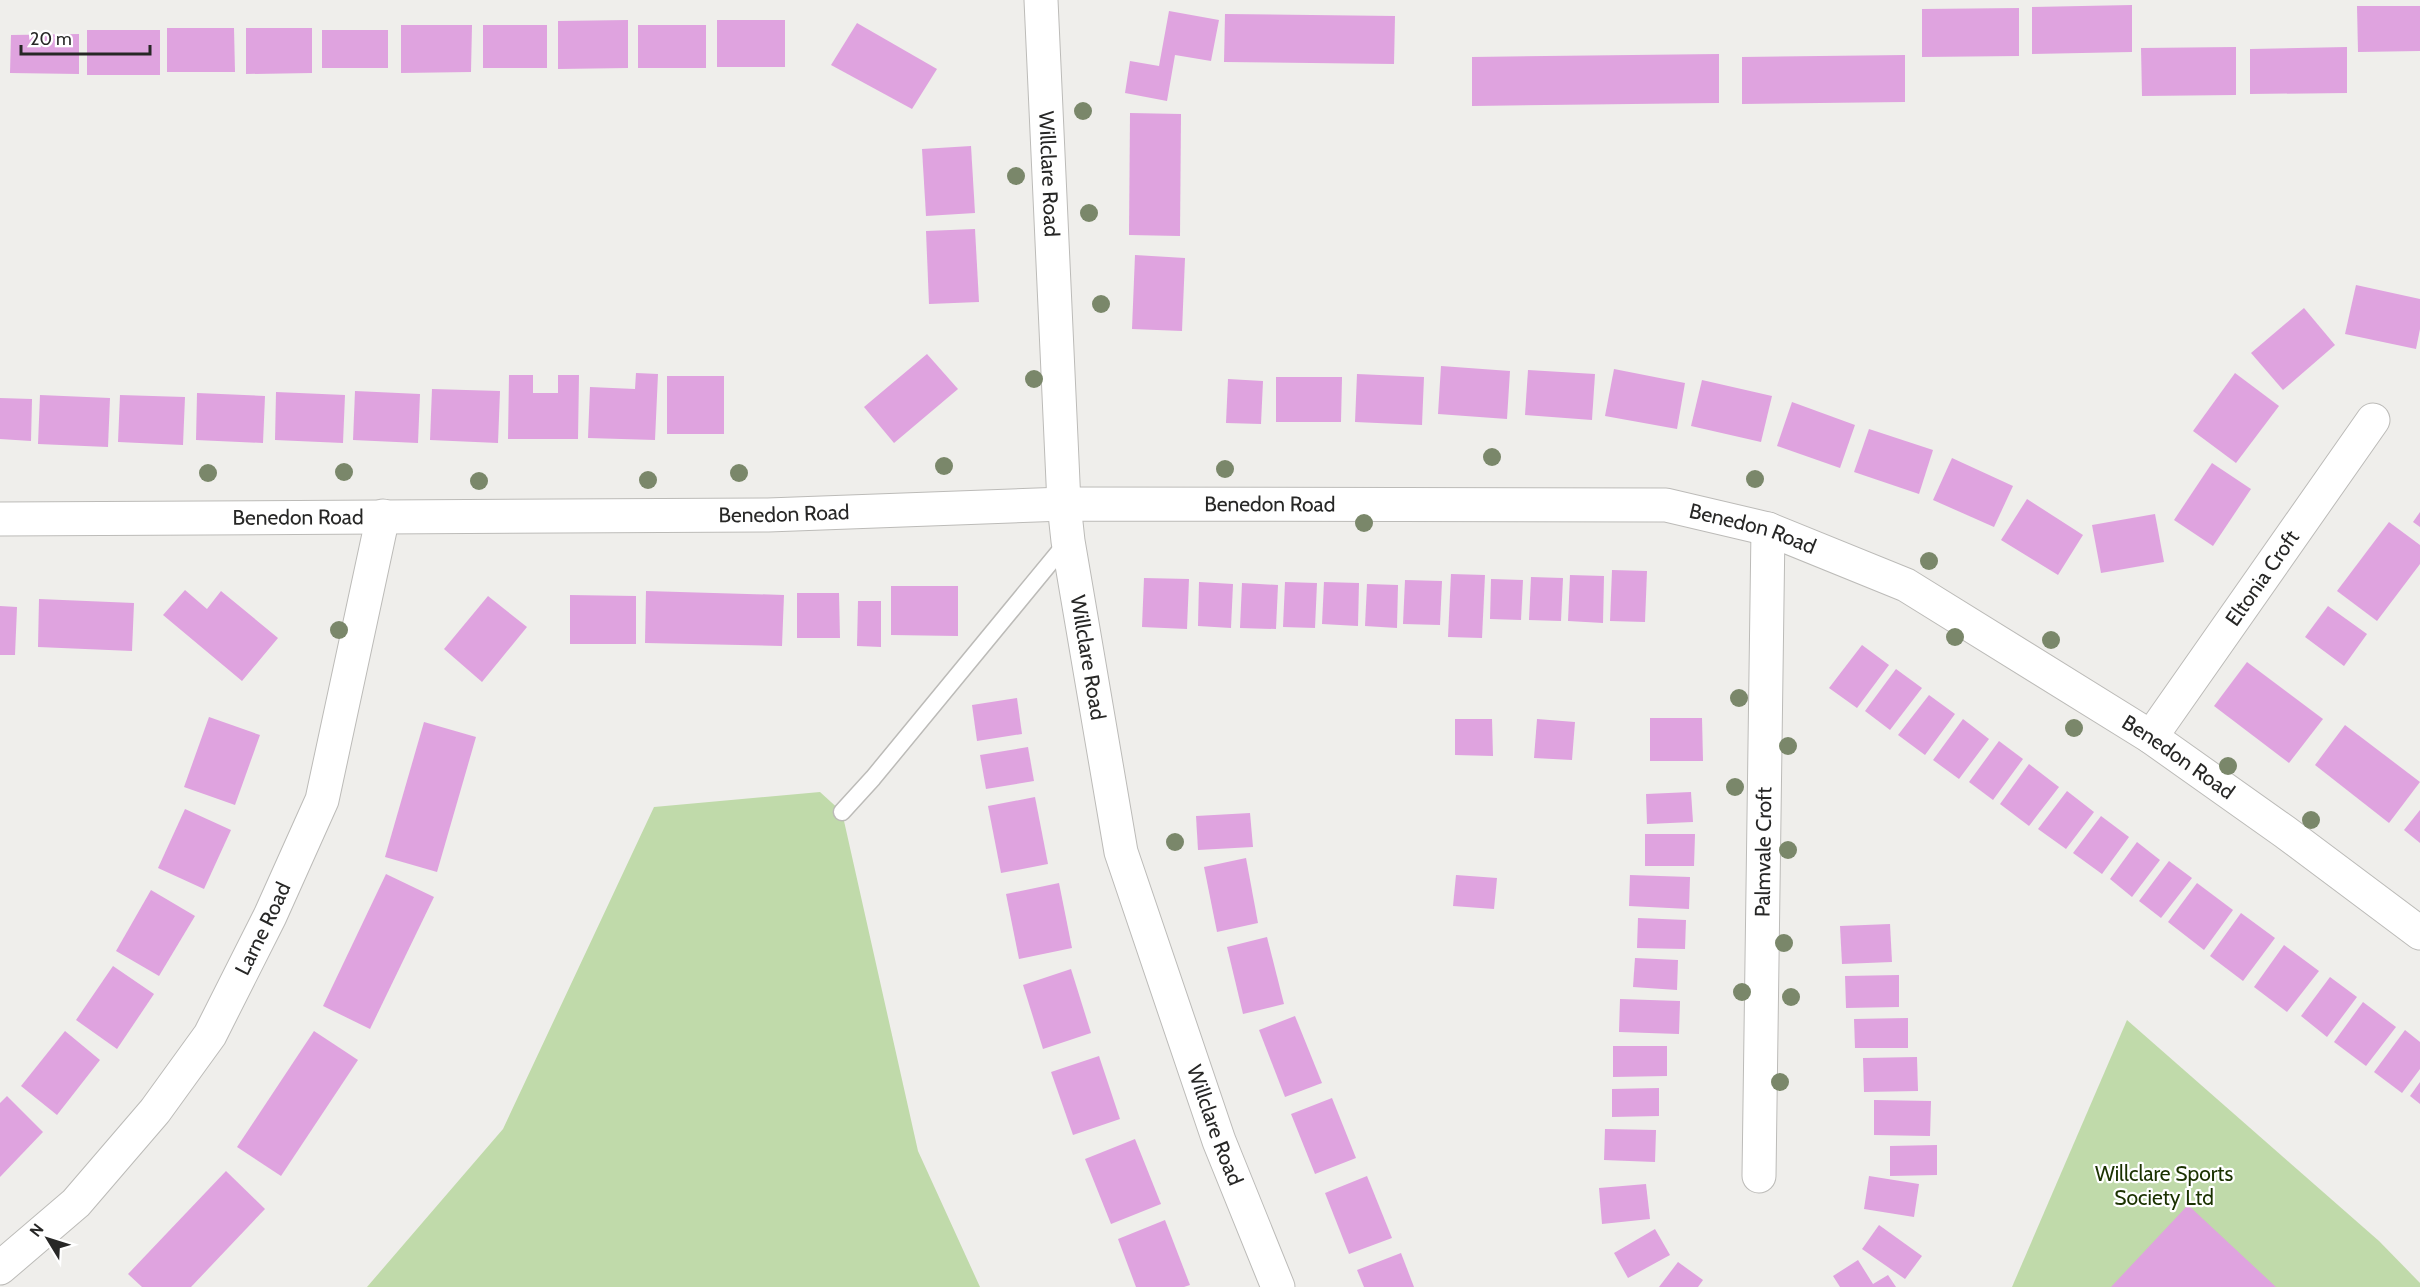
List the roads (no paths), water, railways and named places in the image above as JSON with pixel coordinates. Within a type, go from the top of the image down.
[{"type":"street","name":"Willclare Road","points":[[1041,0],[1064,504],[1068,541],[1121,852],[1219,1141],[1278,1287]]},
{"type":"street","name":"Eltonia Croft","points":[[2151,737],[2373,420]]},
{"type":"street","name":"Benedon Road","points":[[0,519],[768,515],[1064,504],[1666,505],[1768,529],[1906,585],[2151,737],[2285,832],[2420,933]]},
{"type":"street","name":"Larne Road","points":[[0,1268],[76,1203],[154,1111],[210,1035],[270,916],[322,800],[384,516]]},
{"type":"street","name":"Palmvale Croft","points":[[1759,1176],[1768,529]]},
{"type":"lane","points":[[842,812],[873,778],[1068,541]]},
{"type":"park label","name":"Willclare Sports Society Ltd","points":[[2164,1186]]}]
